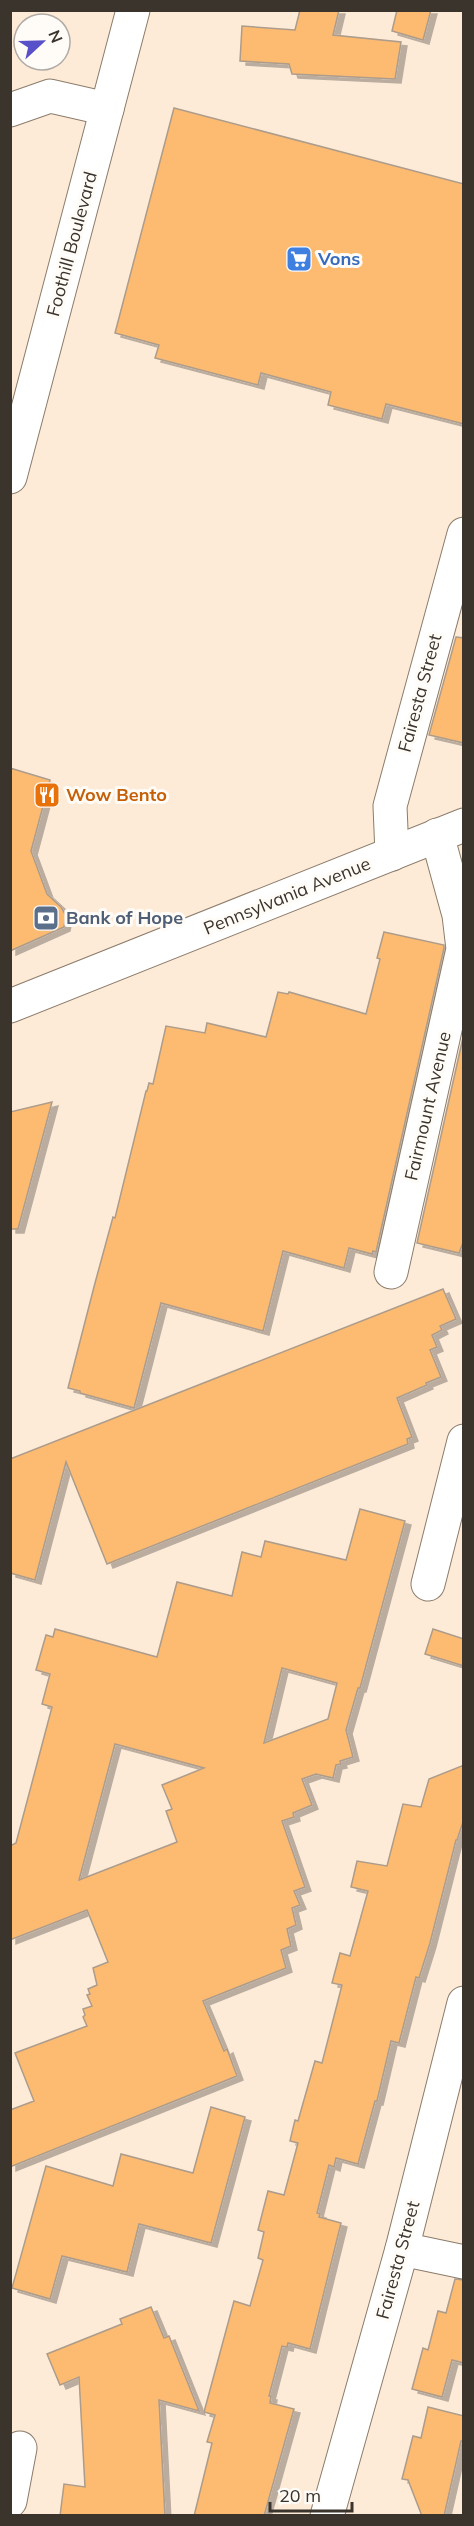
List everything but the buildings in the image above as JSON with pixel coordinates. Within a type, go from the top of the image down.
[{"type":"street","name":"Foothill Boulevard","points":[[10,477],[133,10]]},
{"type":"street","points":[[10,110],[50,96],[107,110]]},
{"type":"street","name":"Fairesta Street","points":[[392,854],[390,806],[464,534]]},
{"type":"street","name":"Pennsylvania Avenue","points":[[10,1006],[450,830]]},
{"type":"street","name":"Fairmount Avenue","points":[[391,1272],[463,949],[450,830]]},
{"type":"street","points":[[428,1584],[464,1441]]},
{"type":"street","name":"Fairesta Street","points":[[327,2516],[402,2249],[464,2003]]},
{"type":"street","points":[[402,2249],[464,2262]]},
{"type":"street","points":[[10,2502],[20,2448]]},
{"type":"place","name":"Vons","points":[[299,259]]},
{"type":"place","name":"Wow Bento","points":[[47,795]]},
{"type":"place","name":"Bank of Hope","points":[[46,918]]}]
